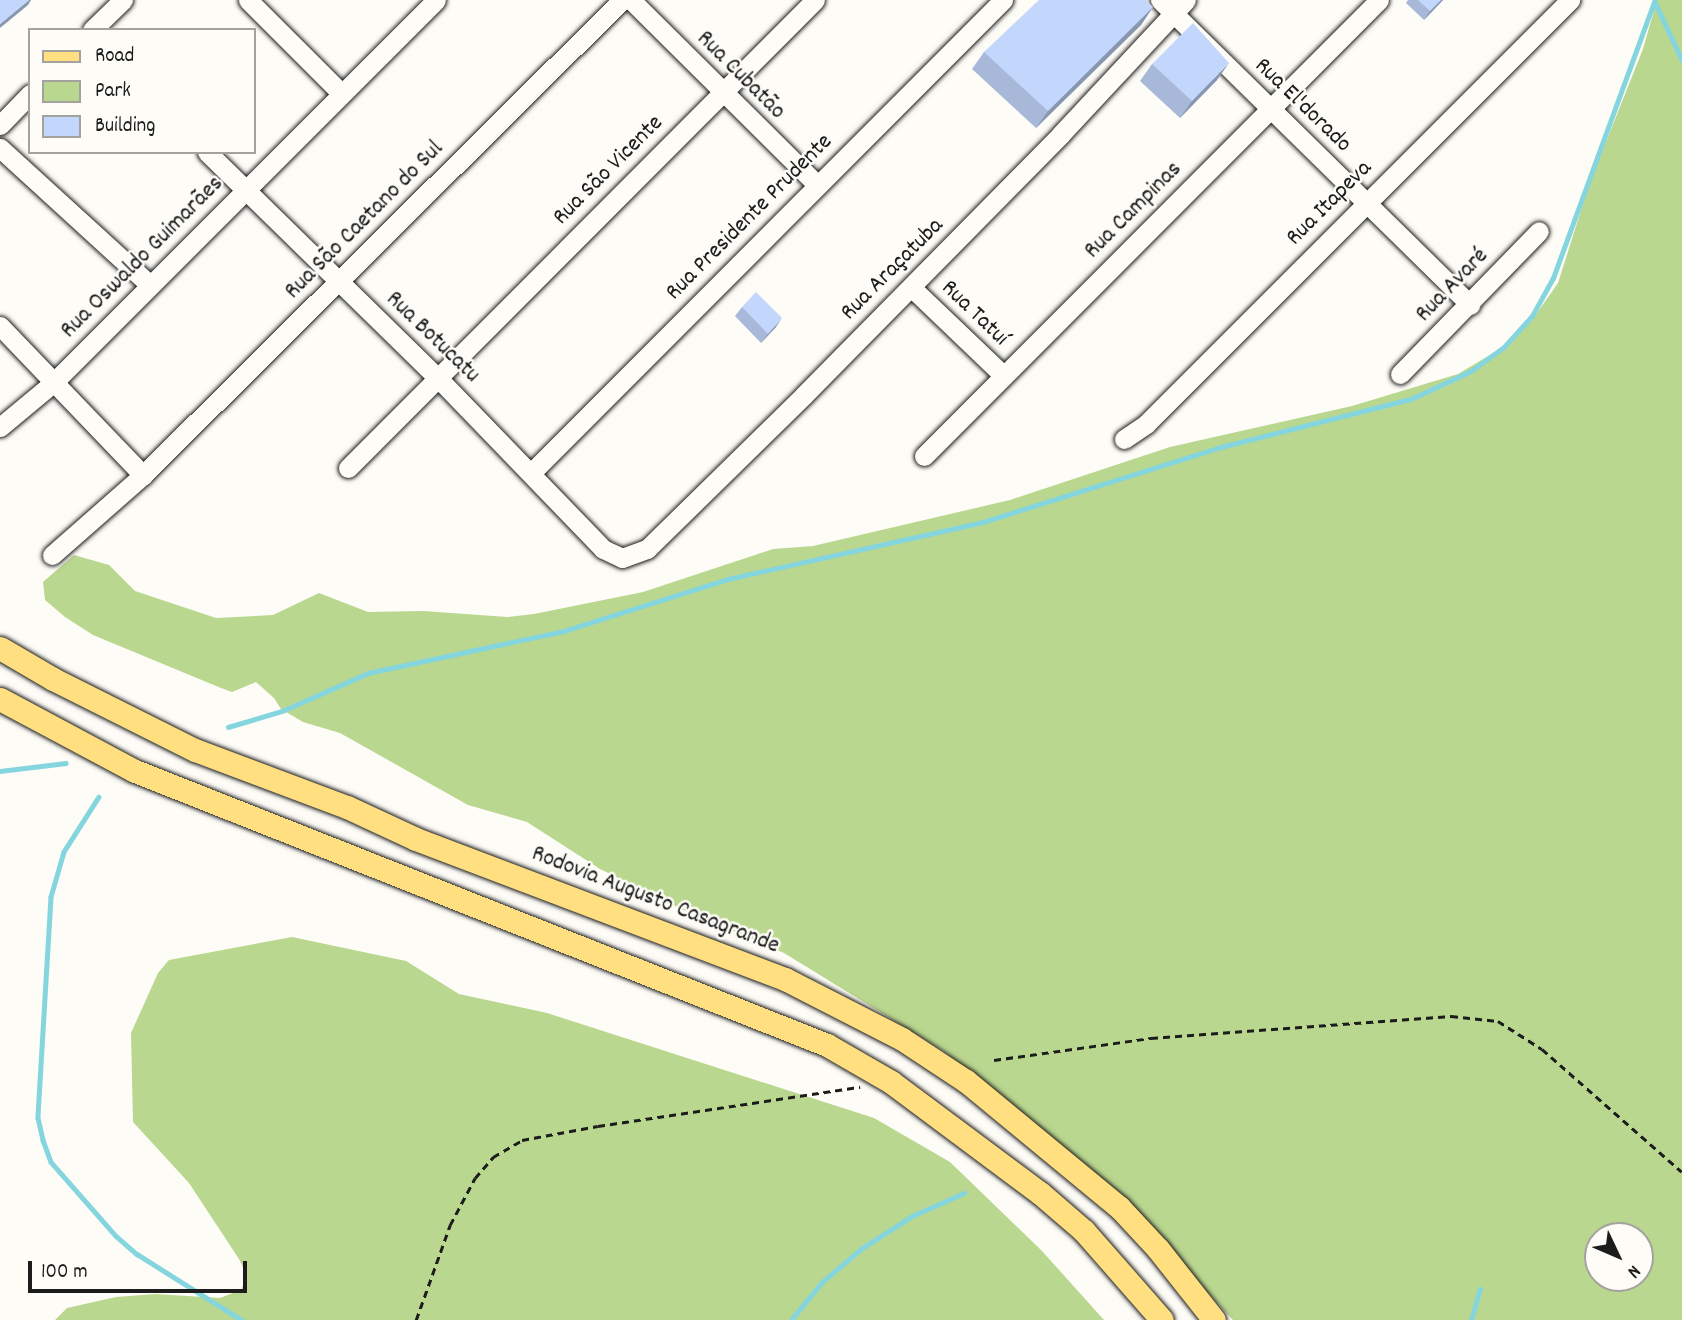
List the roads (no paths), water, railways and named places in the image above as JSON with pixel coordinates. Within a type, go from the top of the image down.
[{"type":"main road","name":"Rodovia Augusto Casagrande","points":[[0,648],[64,684],[195,750],[347,807],[416,839],[785,979],[902,1039],[966,1081],[1119,1207],[1158,1249],[1214,1320]]},
{"type":"main road","points":[[0,699],[135,771],[827,1045],[891,1082],[1040,1193],[1083,1231],[1162,1320]]},
{"type":"street","points":[[94,28],[123,0]]},
{"type":"street","points":[[248,0],[341,93]]},
{"type":"street","name":"Rua Oswaldo Guimarães","points":[[0,427],[54,382],[436,0]]},
{"type":"street","name":"Rua São Caetano do Sul","points":[[52,555],[143,475],[622,0]]},
{"type":"street","name":"Rua Cubatão","points":[[631,0],[817,185]]},
{"type":"street","name":"Rua São Vicente","points":[[348,468],[815,0]]},
{"type":"street","name":"Rua Presidente Prudente","points":[[532,472],[1003,0]]},
{"type":"street","name":"Rua Campinas","points":[[924,456],[1379,0]]},
{"type":"street","name":"Rua Itapeva","points":[[1124,439],[1146,424],[1570,0]]},
{"type":"street","name":"Rua El'dorado","points":[[1173,4],[1270,108],[1470,305]]},
{"type":"street","name":"Rua Araçatuba","points":[[622,558],[647,549],[912,288],[1173,4]]},
{"type":"street","points":[[0,125],[28,96]]},
{"type":"street","points":[[0,148],[150,285]]},
{"type":"street","name":"Rua Botucatu","points":[[209,154],[532,472],[603,549],[622,558]]},
{"type":"street","name":"Rua Avaré","points":[[1400,374],[1470,305],[1539,231]]},
{"type":"street","name":"Rua Tatuí","points":[[912,288],[1003,375]]},
{"type":"street","points":[[0,326],[143,475]]},
{"type":"waterway","points":[[228,727],[282,711],[368,673],[564,631],[728,579],[983,522],[1221,447],[1411,399],[1471,371],[1503,348],[1532,316],[1553,278],[1655,0]]},
{"type":"waterway","points":[[1655,2],[1682,60]]},
{"type":"waterway","points":[[0,771],[66,763]]},
{"type":"waterway","points":[[99,797],[64,852],[51,897],[38,1118],[43,1140],[51,1162],[116,1236],[137,1254],[242,1320]]},
{"type":"waterway","points":[[791,1320],[822,1282],[861,1249],[912,1216],[964,1193]]},
{"type":"waterway","points":[[1471,1320],[1480,1289]]}]
